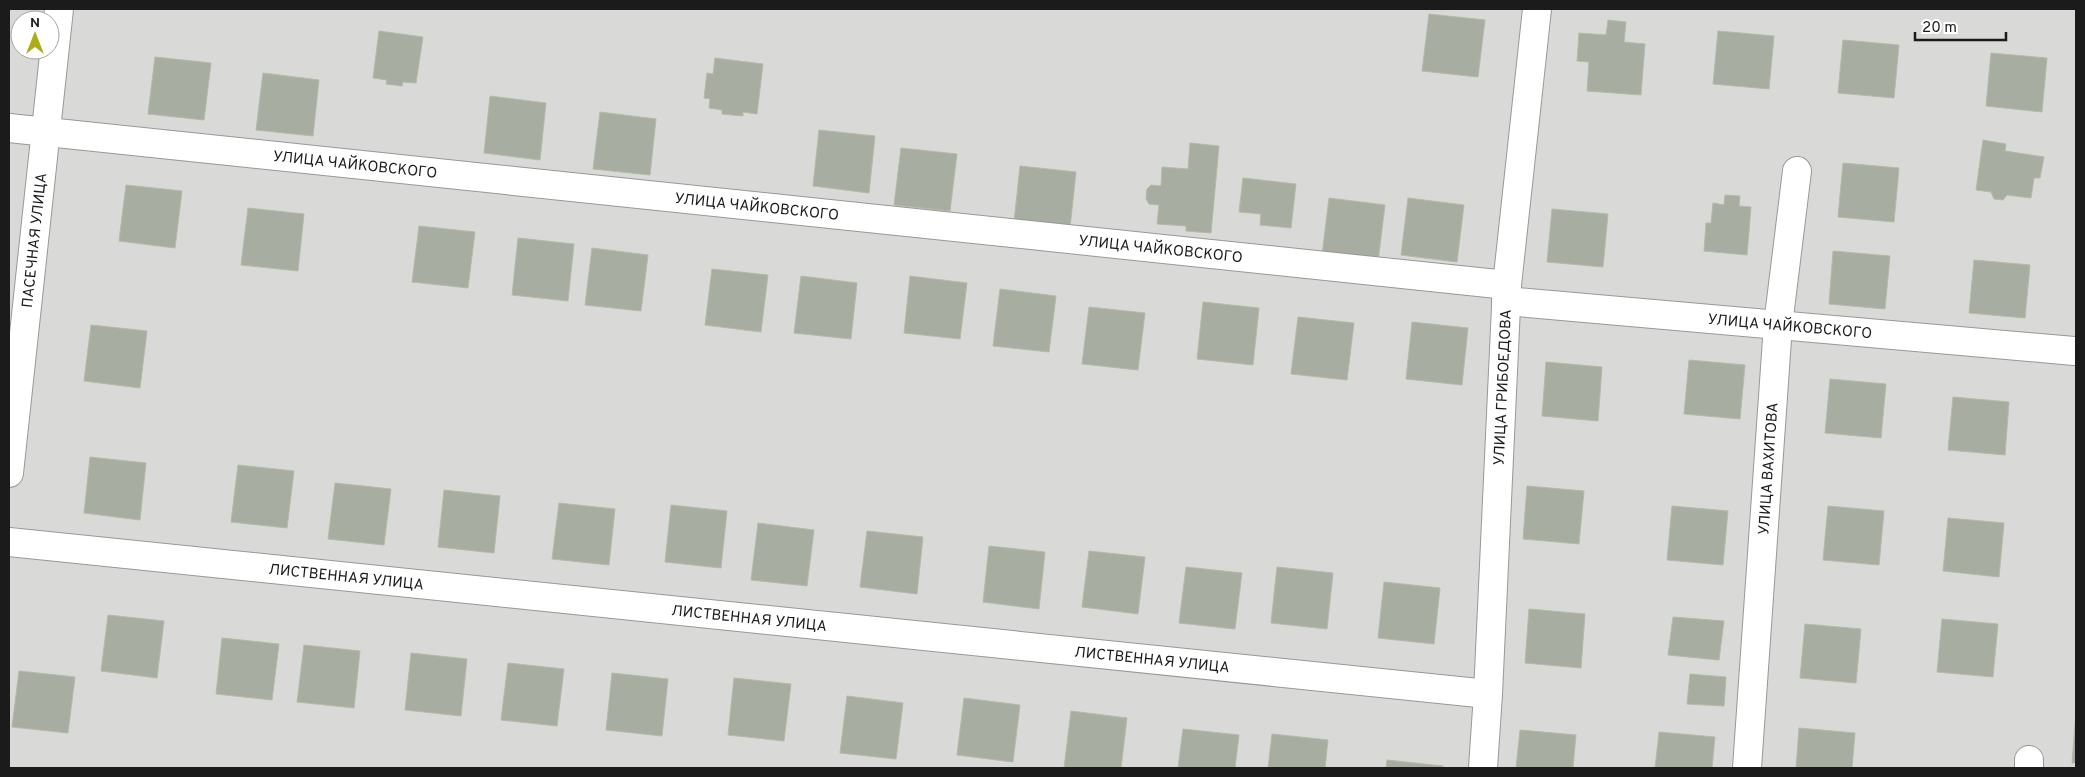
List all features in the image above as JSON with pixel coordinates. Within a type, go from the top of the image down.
[{"type":"street","name":"ПАСЕЧНАЯ УЛИЦА","points":[[9,473],[59,9]]},
{"type":"street","name":"УЛИЦА ГРИБОЕДОВА","points":[[1483,768],[1506,293],[1537,9]]},
{"type":"street","name":"УЛИЦА ЧАЙКОВСКОГО","points":[[9,128],[1506,293],[1778,325],[2074,351]]},
{"type":"street","name":"УЛИЦА ВАХИТОВА","points":[[1747,768],[1778,325],[1797,171]]},
{"type":"street","name":"ЛИСТВЕННАЯ УЛИЦА","points":[[9,542],[1488,694]]},
{"type":"shaded area","points":[[9,9],[2076,9],[2076,768],[9,768]]},
{"type":"building","points":[[1429,14],[1485,20],[1478,77],[1422,71]]},
{"type":"building","points":[[1608,20],[1626,22],[1624,42],[1645,44],[1641,95],[1587,91],[1589,62],[1577,61],[1579,33],[1606,35]]},
{"type":"building","points":[[379,31],[423,37],[416,83],[403,82],[402,86],[386,84],[387,80],[373,78]]},
{"type":"building","points":[[1718,31],[1774,36],[1769,89],[1713,84]]},
{"type":"building","points":[[1843,40],[1899,45],[1894,98],[1838,93]]},
{"type":"building","points":[[1991,53],[2047,58],[2042,112],[1986,106]]},
{"type":"building","points":[[155,57],[211,63],[204,120],[148,114]]},
{"type":"building","points":[[715,58],[763,64],[757,114],[743,112],[743,116],[722,114],[722,110],[709,108],[710,99],[704,98],[707,73],[713,74]]},
{"type":"building","points":[[263,73],[319,80],[313,136],[256,130]]},
{"type":"building","points":[[490,96],[546,103],[540,160],[484,153]]},
{"type":"building","points":[[600,112],[656,119],[650,175],[593,169]]},
{"type":"building","points":[[819,130],[875,136],[869,193],[813,186]]},
{"type":"building","points":[[1983,140],[2006,144],[2005,151],[2044,157],[2040,178],[2034,178],[2031,198],[2007,195],[2003,200],[1994,199],[1991,192],[1976,190]]},
{"type":"building","points":[[1190,143],[1219,146],[1211,233],[1186,231],[1186,226],[1157,224],[1159,205],[1149,204],[1146,199],[1147,189],[1151,185],[1161,186],[1162,167],[1188,169]]},
{"type":"building","points":[[901,148],[957,154],[950,211],[894,205]]},
{"type":"building","points":[[1843,163],[1899,168],[1894,222],[1838,217]]},
{"type":"building","points":[[1020,166],[1076,172],[1070,228],[1014,222]]},
{"type":"building","points":[[1243,178],[1296,184],[1291,228],[1260,225],[1261,214],[1239,212]]},
{"type":"building","points":[[126,185],[182,191],[175,248],[119,241]]},
{"type":"building","points":[[1725,195],[1740,196],[1739,206],[1751,207],[1747,255],[1704,251],[1706,223],[1711,223],[1713,203],[1724,205]]},
{"type":"building","points":[[1329,198],[1385,205],[1378,262],[1322,255]]},
{"type":"building","points":[[1408,198],[1464,205],[1457,262],[1401,255]]},
{"type":"building","points":[[248,208],[304,214],[298,271],[241,265]]},
{"type":"building","points":[[1552,209],[1608,214],[1603,267],[1547,262]]},
{"type":"building","points":[[419,226],[475,232],[468,288],[412,282]]},
{"type":"building","points":[[518,238],[574,244],[568,301],[512,295]]},
{"type":"building","points":[[592,248],[648,255],[641,311],[585,305]]},
{"type":"building","points":[[1833,251],[1890,256],[1885,309],[1829,304]]},
{"type":"building","points":[[1974,260],[2030,265],[2025,318],[1969,313]]},
{"type":"building","points":[[712,269],[768,275],[761,332],[705,325]]},
{"type":"building","points":[[801,276],[857,283],[851,339],[794,333]]},
{"type":"building","points":[[910,276],[967,283],[960,339],[904,333]]},
{"type":"building","points":[[1000,289],[1056,296],[1049,352],[993,346]]},
{"type":"building","points":[[1203,302],[1259,308],[1253,365],[1197,359]]},
{"type":"building","points":[[1089,307],[1145,313],[1138,370],[1082,364]]},
{"type":"building","points":[[1298,317],[1354,323],[1347,380],[1291,374]]},
{"type":"building","points":[[1412,322],[1468,328],[1462,385],[1406,379]]},
{"type":"building","points":[[91,325],[147,331],[140,388],[84,381]]},
{"type":"building","points":[[1689,360],[1745,365],[1740,419],[1684,414]]},
{"type":"building","points":[[1546,362],[1602,367],[1598,421],[1542,416]]},
{"type":"building","points":[[1830,379],[1886,384],[1881,438],[1825,433]]},
{"type":"building","points":[[1953,397],[2009,402],[2005,455],[1948,450]]},
{"type":"building","points":[[90,457],[146,463],[140,520],[84,513]]},
{"type":"building","points":[[238,465],[294,471],[287,528],[231,522]]},
{"type":"building","points":[[335,483],[391,489],[384,545],[328,539]]},
{"type":"building","points":[[1527,486],[1584,491],[1579,544],[1523,539]]},
{"type":"building","points":[[444,490],[500,496],[494,553],[438,547]]},
{"type":"building","points":[[559,503],[615,509],[609,565],[552,559]]},
{"type":"building","points":[[671,505],[727,511],[721,568],[665,562]]},
{"type":"building","points":[[1672,506],[1728,511],[1723,565],[1667,560]]},
{"type":"building","points":[[1828,506],[1884,511],[1879,565],[1823,560]]},
{"type":"building","points":[[1948,518],[2004,523],[1999,577],[1943,571]]},
{"type":"building","points":[[758,523],[814,530],[807,586],[751,580]]},
{"type":"building","points":[[867,531],[923,537],[917,594],[860,587]]},
{"type":"building","points":[[989,546],[1045,552],[1039,609],[983,602]]},
{"type":"building","points":[[1089,551],[1145,557],[1138,614],[1082,607]]},
{"type":"building","points":[[1186,567],[1242,573],[1235,629],[1179,623]]},
{"type":"building","points":[[1277,567],[1333,573],[1327,629],[1271,623]]},
{"type":"building","points":[[1384,582],[1440,588],[1434,644],[1378,638]]},
{"type":"building","points":[[1529,609],[1585,614],[1581,668],[1525,663]]},
{"type":"building","points":[[108,615],[164,621],[157,678],[101,671]]},
{"type":"building","points":[[1673,617],[1724,621],[1719,660],[1668,655]]},
{"type":"building","points":[[1942,619],[1998,624],[1993,677],[1937,672]]},
{"type":"building","points":[[1805,624],[1861,629],[1856,683],[1800,678]]},
{"type":"building","points":[[222,638],[279,644],[272,700],[216,694]]},
{"type":"building","points":[[304,645],[360,651],[354,708],[297,702]]},
{"type":"building","points":[[411,653],[467,659],[461,716],[405,710]]},
{"type":"building","points":[[508,663],[564,669],[557,726],[501,720]]},
{"type":"building","points":[[19,671],[75,677],[68,733],[12,727]]},
{"type":"building","points":[[612,673],[668,679],[662,736],[606,730]]},
{"type":"building","points":[[1690,674],[1726,677],[1724,706],[1687,704]]},
{"type":"building","points":[[734,678],[791,684],[784,741],[728,735]]},
{"type":"building","points":[[847,696],[903,703],[896,759],[840,753]]},
{"type":"building","points":[[964,698],[1020,705],[1013,762],[957,755]]},
{"type":"building","points":[[1071,711],[1127,718],[1121,768],[1064,768]]},
{"type":"building","points":[[2076,712],[2076,763],[2072,763]]},
{"type":"building","points":[[1799,728],[1855,733],[1852,768],[1796,768]]},
{"type":"building","points":[[1183,729],[1239,735],[1235,768],[1178,768]]},
{"type":"building","points":[[1520,730],[1576,735],[1573,768],[1516,768]]},
{"type":"building","points":[[1659,732],[1715,737],[1712,768],[1655,768]]},
{"type":"building","points":[[1272,734],[1328,740],[1325,768],[1268,768]]},
{"type":"building","points":[[1387,760],[1443,766],[1443,768],[1386,768]]}]
